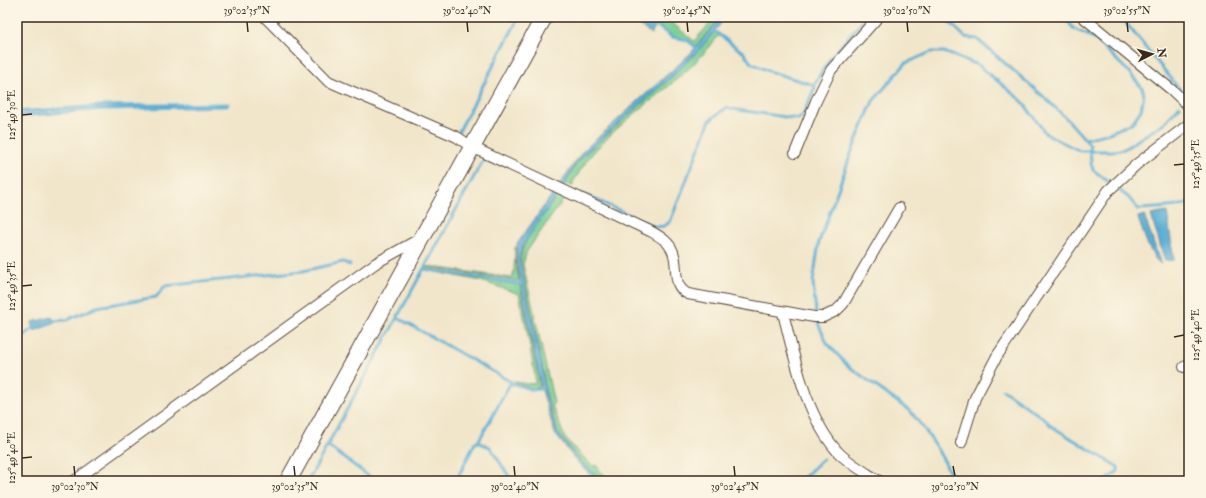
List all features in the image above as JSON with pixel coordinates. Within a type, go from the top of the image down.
[{"type":"main road","points":[[288,481],[544,17]]},
{"type":"street","points":[[266,17],[328,81],[457,137],[472,147],[666,240],[673,252],[678,285],[682,291],[688,294],[783,313],[823,317],[839,308],[899,208]]},
{"type":"street","points":[[795,153],[816,101],[831,70],[878,17]]},
{"type":"street","points":[[1083,17],[1189,106]]},
{"type":"street","points":[[961,443],[975,398],[997,356],[1108,192],[1137,164],[1189,124]]},
{"type":"street","points":[[74,481],[376,263],[422,237]]},
{"type":"street","points":[[783,313],[800,376],[812,411],[828,439],[845,459],[879,481]]},
{"type":"green space","points":[[647,17],[665,17],[694,41],[716,17],[721,17],[695,47],[688,40],[673,36]]},
{"type":"green space","points":[[714,32],[719,35],[690,68],[607,138],[587,160],[573,182],[573,186],[565,184],[576,164],[588,151],[685,64]]},
{"type":"green space","points":[[560,193],[566,196],[527,251],[523,264],[554,403],[552,405],[565,438],[592,466],[596,465],[609,481],[603,481],[588,469],[558,435],[545,390],[542,366],[521,266],[523,249],[527,240],[538,222]]},
{"type":"green space","points":[[515,247],[515,260],[519,281],[426,267],[512,278],[514,270]]},
{"type":"green space","points":[[425,270],[520,285],[540,386],[533,389],[511,381],[527,384],[536,383],[519,294],[481,281]]},
{"type":"water","points":[[628,17],[647,17],[656,25],[651,34]]},
{"type":"water","points":[[721,17],[726,17],[699,50],[678,71],[588,151],[576,164],[560,193],[523,245],[519,259],[542,366],[545,390],[557,432],[579,460],[603,481],[596,481],[578,463],[555,434],[541,387],[516,260],[517,244],[583,151],[691,53]]},
{"type":"water","points":[[1167,212],[1174,260],[1165,261],[1151,215]]},
{"type":"water","points":[[1144,215],[1161,264],[1157,261],[1150,250],[1144,236],[1138,217]]},
{"type":"water","points":[[52,317],[54,320],[53,324],[34,331],[32,322]]},
{"type":"waterway","points":[[459,131],[519,17]]},
{"type":"waterway","points":[[581,193],[656,227],[664,226],[670,222],[710,120],[726,108],[798,119],[803,115],[815,87],[814,85],[829,60],[866,17]]},
{"type":"waterway","points":[[944,17],[965,37],[977,39],[1044,97],[1068,120],[1090,145],[1093,170],[1128,197],[1138,209],[1173,207],[1189,202]]},
{"type":"waterway","points":[[1064,17],[1074,29],[1094,38],[1128,71],[1142,88],[1144,94],[1141,110],[1132,123],[1109,133],[1085,139]]},
{"type":"waterway","points":[[1121,17],[1185,96]]},
{"type":"waterway","points":[[653,26],[657,26],[672,37],[687,40],[698,49]]},
{"type":"waterway","points":[[713,30],[744,53],[751,63],[771,72],[814,85]]},
{"type":"waterway","points":[[816,313],[813,282],[819,242],[852,151],[873,101],[906,63],[931,52],[944,52],[978,65],[1022,101],[1046,134],[1080,151],[1115,151],[1124,149],[1164,123],[1180,106]]},
{"type":"waterway","points":[[17,112],[102,106],[228,104]]},
{"type":"waterway","points":[[17,116],[104,109],[227,106]]},
{"type":"waterway","points":[[308,481],[482,162],[485,160],[493,162]]},
{"type":"waterway","points":[[51,321],[67,320],[97,307],[156,297],[165,286],[303,271],[343,262],[350,265]]},
{"type":"waterway","points":[[424,269],[522,284]]},
{"type":"waterway","points":[[398,318],[513,383]]},
{"type":"waterway","points":[[817,321],[827,343],[847,365],[911,412],[935,445],[954,481]]},
{"type":"waterway","points":[[17,341],[36,326]]},
{"type":"waterway","points":[[456,481],[475,443],[478,442],[510,384],[515,384],[530,389],[543,388]]},
{"type":"waterway","points":[[1003,390],[1046,420],[1051,426],[1118,467],[1118,471],[1106,481]]},
{"type":"waterway","points":[[478,442],[490,447],[512,481]]},
{"type":"waterway","points":[[327,445],[375,481]]},
{"type":"waterway","points":[[800,481],[823,459]]}]
